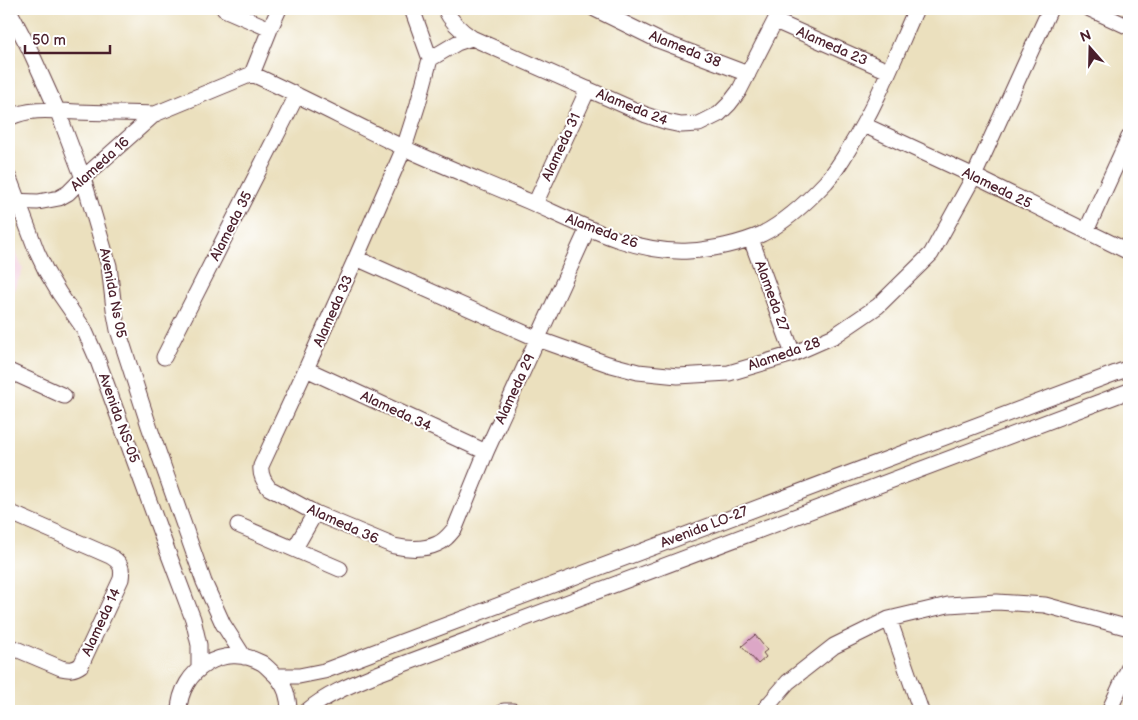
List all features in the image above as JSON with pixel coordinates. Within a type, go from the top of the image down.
[{"type":"street","points":[[224,9],[270,28]]},
{"type":"street","points":[[252,74],[279,9]]},
{"type":"street","points":[[412,9],[430,59],[457,42],[472,38]]},
{"type":"street","name":"Alameda 24","points":[[445,9],[449,18],[458,29],[472,38],[646,115],[681,126],[699,124],[719,114],[729,104],[748,74],[778,15]]},
{"type":"street","name":"Alameda 38","points":[[595,9],[658,40],[748,74]]},
{"type":"street","name":"Alameda 26","points":[[252,74],[404,148],[588,228],[631,244],[666,250],[712,249],[764,233],[805,203],[822,186],[864,125],[916,9]]},
{"type":"street","name":"Alameda 28","points":[[356,258],[538,339],[608,364],[638,372],[678,376],[728,373],[793,354],[834,336],[878,306],[931,254],[974,176],[1050,9]]},
{"type":"street","points":[[1090,9],[1129,27]]},
{"type":"street","name":"Avenida Ns 05","points":[[9,10],[30,50],[58,112],[83,178],[109,266],[118,330],[149,426],[204,582],[223,624],[244,657]]},
{"type":"street","name":"Alameda 23","points":[[778,15],[888,71]]},
{"type":"street","name":"Alameda 33","points":[[261,473],[261,466],[404,148],[430,59]]},
{"type":"street","name":"Alameda 16","points":[[13,201],[38,202],[58,198],[68,193],[155,114],[252,74]]},
{"type":"street","name":"Alameda 31","points":[[535,204],[588,89]]},
{"type":"street","name":"Alameda 35","points":[[164,358],[297,95]]},
{"type":"street","name":"Alameda 16","points":[[9,118],[28,111],[41,110],[155,114]]},
{"type":"street","name":"Alameda 25","points":[[864,125],[974,176],[1129,252]]},
{"type":"street","points":[[1086,231],[1129,137]]},
{"type":"street","name":"Avenida NS-05","points":[[9,178],[13,201],[46,271],[84,330],[98,361],[193,619],[199,645],[199,669]]},
{"type":"street","name":"Alameda 29","points":[[437,544],[447,538],[455,528],[486,452],[588,228]]},
{"type":"street","name":"Alameda 27","points":[[752,238],[793,354]]},
{"type":"street","name":"Avenida LO-27","points":[[277,676],[299,676],[324,671],[1129,368]]},
{"type":"street","name":"Alameda 34","points":[[306,369],[486,452]]},
{"type":"street","points":[[9,371],[64,396]]},
{"type":"street","name":"Avenida LO-27","points":[[307,711],[315,704],[341,690],[377,674],[1129,391]]},
{"type":"street","name":"Alameda 36","points":[[261,473],[264,482],[269,488],[316,513],[394,546],[408,549],[437,544]]},
{"type":"street","name":"Alameda 14","points":[[9,512],[110,556],[122,565],[121,579],[82,666],[69,670],[61,668],[9,646]]},
{"type":"street","points":[[295,548],[316,513]]},
{"type":"street","points":[[238,525],[340,569]]},
{"type":"street","points":[[763,711],[788,682],[834,646],[889,619],[948,605],[997,602],[1045,605],[1129,628]]},
{"type":"street","points":[[889,619],[921,711]]},
{"type":"street","points":[[179,711],[186,683],[199,669],[213,660],[228,656],[244,657],[262,664],[277,676],[286,692],[290,711]]},
{"type":"street","points":[[1109,711],[1129,667]]},
{"type":"street","points":[[504,711],[513,711]]},
{"type":"shaded area","points":[[9,236],[23,269],[9,301]]},
{"type":"building","points":[[755,635],[767,650],[763,653],[766,657],[758,664],[742,646]]}]
